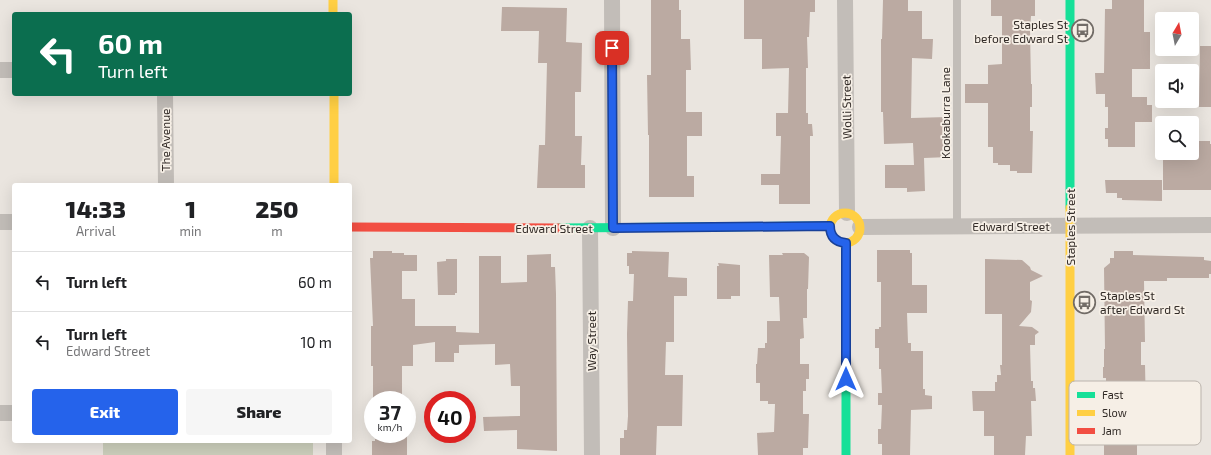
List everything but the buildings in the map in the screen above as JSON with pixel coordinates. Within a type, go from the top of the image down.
[{"type":"street","points":[[333,12],[334,0]]},
{"type":"street","points":[[612,0],[613,228]]},
{"type":"street","name":"Wolli Street","points":[[845,0],[848,214]]},
{"type":"street","name":"Staples Street","points":[[1070,0],[1070,381]]},
{"type":"street","points":[[0,70],[12,70]]},
{"type":"street","name":"The Avenue","points":[[165,96],[166,183]]},
{"type":"street","points":[[334,96],[334,183]]},
{"type":"street","points":[[848,214],[856,218],[860,227],[860,232],[855,240],[841,243],[834,238],[830,230],[830,226],[832,221],[838,215],[848,214]]},
{"type":"street","points":[[0,222],[12,222]]},
{"type":"street","name":"Edward Street","points":[[860,227],[1211,225]]},
{"type":"street","name":"Edward Street","points":[[352,227],[613,228],[830,226]]},
{"type":"street","name":"Way Street","points":[[590,228],[592,455]]},
{"type":"street","points":[[846,243],[846,455]]},
{"type":"street","points":[[0,413],[12,413]]},
{"type":"street","points":[[334,443],[334,455]]},
{"type":"lane","name":"Kookaburra Lane","points":[[957,0],[957,227]]},
{"type":"green space","points":[[103,443],[313,443],[313,455],[103,455]]},
{"type":"traffic: fast","points":[[1070,0],[1070,208]]},
{"type":"traffic: fast","points":[[559,228],[830,226]]},
{"type":"traffic: fast","points":[[846,243],[846,455]]},
{"type":"traffic: slow","points":[[333,0],[333,12]]},
{"type":"traffic: slow","points":[[334,96],[334,183]]},
{"type":"traffic: slow","points":[[1070,208],[1070,381]]},
{"type":"traffic: slow","points":[[845,213],[856,217],[860,228],[856,239],[845,243],[834,239],[830,228],[834,217],[845,213]]},
{"type":"traffic: slow","points":[[1070,445],[1070,455]]},
{"type":"traffic: jam","points":[[352,227],[559,228]]},
{"type":"place","name":"Staples St before Edward St","points":[[1083,31]]},
{"type":"place","name":"Staples St after Edward St","points":[[1084,302]]},
{"type":"route","points":[[612,48],[613,228],[830,226],[831,234],[834,238],[841,243],[846,243],[846,379]]}]
